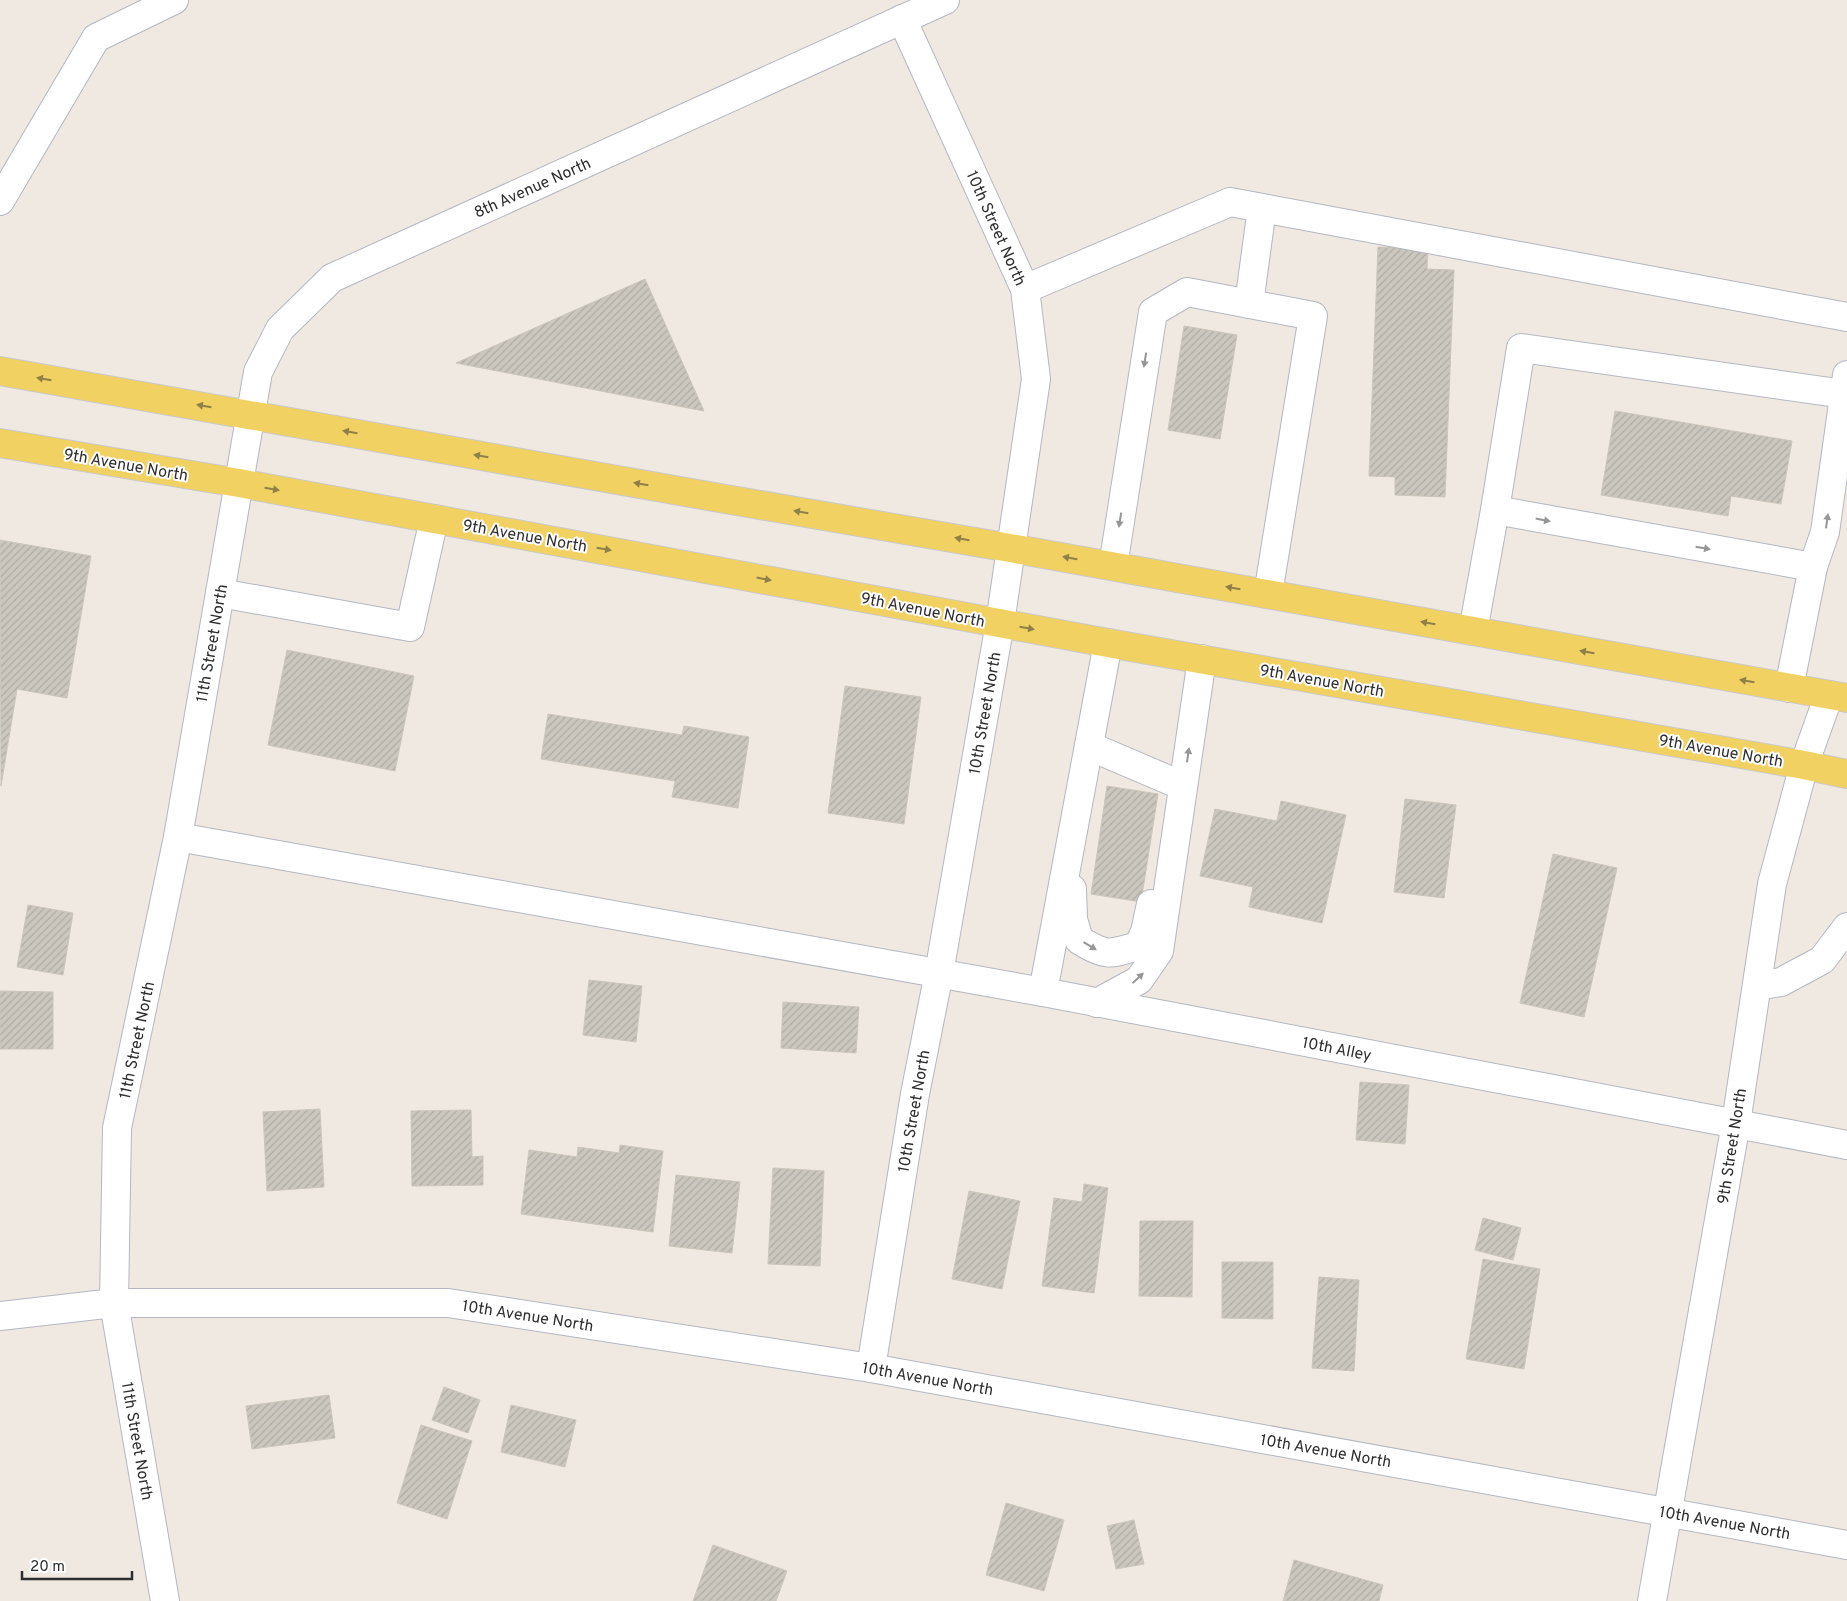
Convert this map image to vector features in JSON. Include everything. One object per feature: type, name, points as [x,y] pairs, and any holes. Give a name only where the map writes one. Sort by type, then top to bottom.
[{"type":"main road","points":[[0,371],[1113,566],[1838,697]]},
{"type":"main road","name":"9th Avenue North","points":[[0,443],[239,483],[1000,623],[1847,774]]},
{"type":"street","points":[[0,201],[96,38],[174,0]]},
{"type":"street","name":"8th Avenue North","points":[[239,483],[258,372],[280,329],[332,278],[945,0]]},
{"type":"street","name":"10th Street North","points":[[871,1368],[915,1094],[939,973],[1000,623],[1036,379],[1025,289],[902,19]]},
{"type":"street","points":[[1025,289],[1230,202],[1847,316]]},
{"type":"street","points":[[1249,304],[1262,208]]},
{"type":"street","points":[[1113,566],[1153,312],[1187,292],[1313,316],[1268,594]]},
{"type":"street","points":[[1473,631],[1521,348],[1845,385],[1825,532],[1813,567],[1789,688]]},
{"type":"street","name":"11th Street North","points":[[165,1601],[114,1303],[118,1128],[178,837],[239,483]]},
{"type":"street","points":[[1495,510],[1813,567]]},
{"type":"street","points":[[220,593],[410,627],[434,519]]},
{"type":"street","points":[[1043,992],[1108,642]]},
{"type":"street","points":[[1097,1003],[1139,980],[1159,952],[1202,659]]},
{"type":"street","name":"9th Street North","points":[[1652,1601],[1736,1123],[1772,884],[1804,765],[1838,697]]},
{"type":"street","points":[[1089,746],[1182,795]]},
{"type":"street","points":[[1066,872],[1074,893],[1073,919],[1079,940],[1099,952],[1113,953],[1138,946],[1146,932],[1166,817],[1182,795]]},
{"type":"street","name":"10th Alley","points":[[178,837],[1043,992],[1847,1145]]},
{"type":"street","points":[[1757,986],[1781,982],[1822,960],[1847,927]]},
{"type":"street","name":"10th Avenue North","points":[[0,1316],[114,1303],[448,1303],[871,1368],[1847,1544]]},
{"type":"building","points":[[1378,247],[1428,249],[1427,269],[1454,270],[1445,497],[1395,495],[1395,477],[1369,476]]},
{"type":"building","points":[[645,279],[704,411],[456,363]]},
{"type":"building","points":[[1184,326],[1237,335],[1220,439],[1168,430]]},
{"type":"building","points":[[1615,411],[1792,441],[1781,504],[1731,496],[1728,516],[1601,495]]},
{"type":"building","points":[[0,540],[91,556],[67,698],[17,689],[1,786]]},
{"type":"building","points":[[287,650],[414,676],[395,771],[268,745]]},
{"type":"building","points":[[845,686],[921,697],[904,824],[828,813]]},
{"type":"building","points":[[548,714],[682,735],[684,726],[749,737],[738,808],[672,797],[675,781],[541,759]]},
{"type":"building","points":[[1107,786],[1158,794],[1141,902],[1091,894]]},
{"type":"building","points":[[1405,799],[1456,805],[1444,898],[1394,892]]},
{"type":"building","points":[[1281,801],[1346,815],[1322,923],[1249,907],[1253,887],[1200,876],[1215,809],[1277,821]]},
{"type":"building","points":[[1553,854],[1617,868],[1584,1017],[1520,1003]]},
{"type":"building","points":[[28,905],[73,913],[63,975],[17,967]]},
{"type":"building","points":[[589,980],[642,986],[636,1042],[583,1035]]},
{"type":"building","points":[[0,991],[53,992],[53,1049],[0,1049]]},
{"type":"building","points":[[783,1002],[859,1007],[856,1053],[781,1048]]},
{"type":"building","points":[[1360,1082],[1409,1085],[1405,1144],[1356,1140]]},
{"type":"building","points":[[320,1109],[324,1187],[267,1191],[263,1112]]},
{"type":"building","points":[[471,1110],[472,1157],[483,1156],[483,1185],[412,1186],[411,1111]]},
{"type":"building","points":[[620,1145],[663,1151],[653,1232],[521,1214],[529,1150],[577,1157],[578,1147],[619,1153]]},
{"type":"building","points":[[773,1168],[824,1171],[820,1266],[768,1264]]},
{"type":"building","points":[[676,1175],[740,1182],[732,1253],[669,1246]]},
{"type":"building","points":[[1084,1184],[1108,1188],[1094,1293],[1042,1286],[1054,1198],[1082,1202]]},
{"type":"building","points":[[969,1191],[1020,1201],[1002,1289],[952,1279]]},
{"type":"building","points":[[1483,1218],[1521,1228],[1513,1260],[1475,1250]]},
{"type":"building","points":[[1140,1221],[1193,1221],[1192,1297],[1139,1296]]},
{"type":"building","points":[[1483,1259],[1540,1269],[1524,1369],[1466,1359]]},
{"type":"building","points":[[1222,1262],[1273,1262],[1273,1319],[1222,1318]]},
{"type":"building","points":[[1319,1277],[1359,1280],[1354,1371],[1312,1368]]},
{"type":"building","points":[[444,1387],[480,1400],[468,1433],[432,1420]]},
{"type":"building","points":[[329,1395],[335,1438],[252,1449],[246,1406]]},
{"type":"building","points":[[511,1405],[576,1420],[565,1467],[501,1452]]},
{"type":"building","points":[[421,1425],[472,1441],[447,1519],[397,1503]]},
{"type":"building","points":[[1006,1503],[1064,1520],[1044,1591],[986,1575]]},
{"type":"building","points":[[1134,1520],[1144,1564],[1116,1569],[1107,1526]]},
{"type":"building","points":[[713,1545],[787,1571],[776,1601],[693,1601]]},
{"type":"building","points":[[1294,1560],[1383,1585],[1379,1601],[1283,1601]]}]
